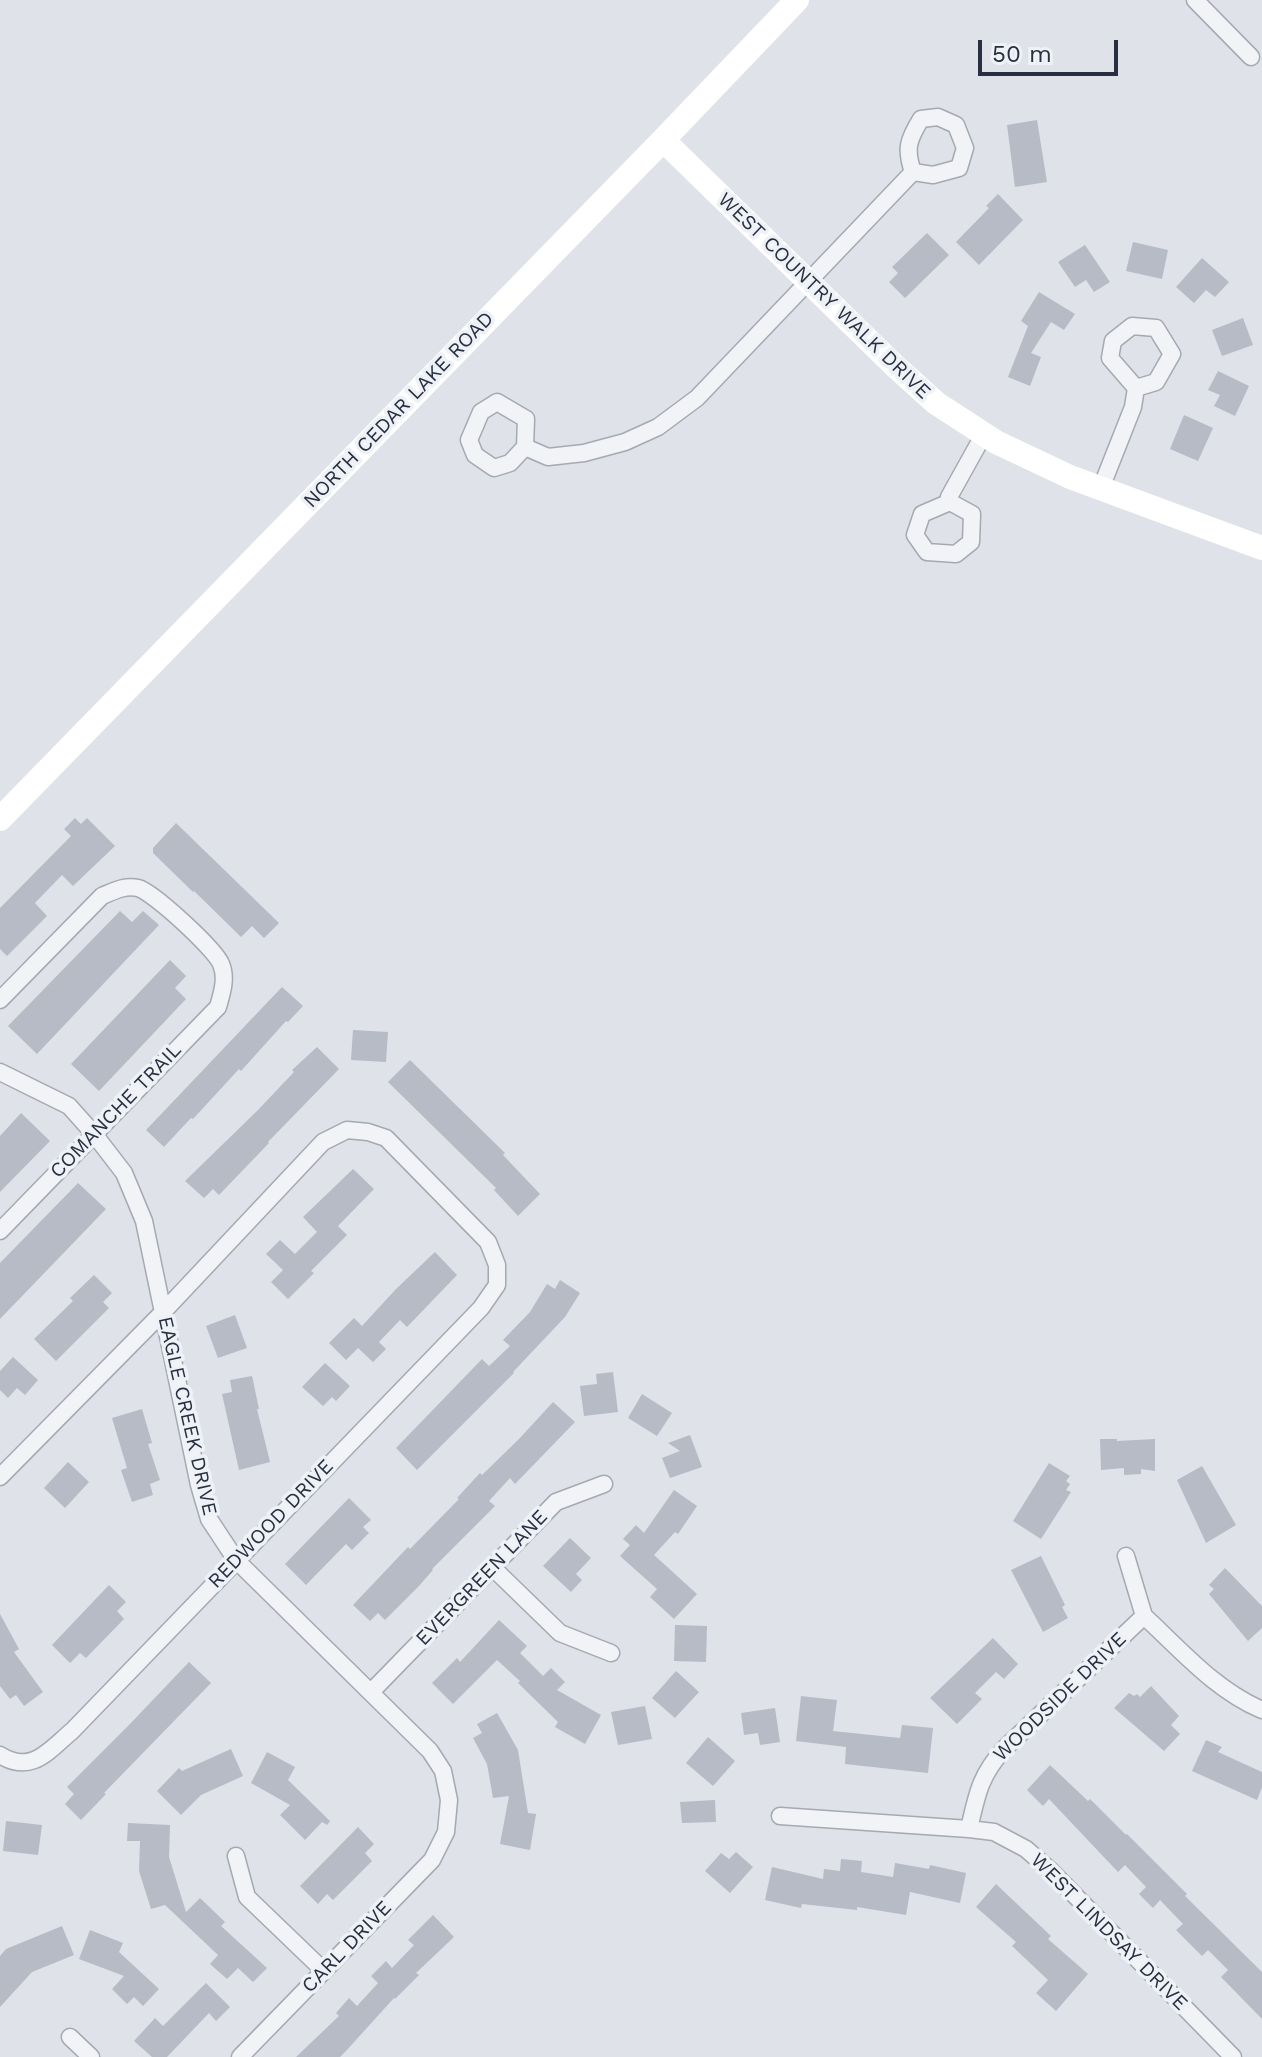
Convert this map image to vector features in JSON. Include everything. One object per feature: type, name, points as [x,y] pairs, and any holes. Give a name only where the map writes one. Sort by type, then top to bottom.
[{"type":"main road","name":"NORTH CEDAR LAKE ROAD","points":[[0,819],[797,0]]},
{"type":"main road","name":"WEST COUNTRY WALK DRIVE","points":[[663,140],[936,403],[996,442],[1070,477],[1262,548]]},
{"type":"street","points":[[1195,0],[1251,57]]},
{"type":"street","points":[[525,447],[548,457],[584,453],[625,442],[658,427],[697,398],[913,172]]},
{"type":"street","points":[[1101,488],[1133,407],[1136,388]]},
{"type":"street","points":[[950,502],[949,497],[984,434]]},
{"type":"street","name":"COMANCHE TRAIL","points":[[0,1000],[102,896],[121,888],[137,888],[151,894],[208,946],[221,964],[224,986],[218,1007],[0,1231]]},
{"type":"street","name":"EAGLE CREEK DRIVE","points":[[0,1072],[69,1106],[124,1173],[144,1221],[199,1485],[209,1519],[236,1560],[430,1751],[443,1771],[449,1800],[446,1832]]},
{"type":"street","name":"REDWOOD DRIVE","points":[[0,1755],[20,1763],[36,1762],[72,1731],[481,1308],[497,1285],[497,1265],[488,1242],[386,1138],[347,1130],[323,1142],[163,1312]]},
{"type":"street","points":[[0,1477],[163,1312]]},
{"type":"street","name":"EVERGREEN LANE","points":[[371,1692],[556,1502],[604,1484]]},
{"type":"street","points":[[1126,1556],[1144,1616],[1216,1684],[1262,1710]]},
{"type":"street","points":[[492,1567],[560,1633],[611,1653]]},
{"type":"street","name":"WOODSIDE DRIVE","points":[[969,1829],[979,1787],[990,1764],[1144,1616]]},
{"type":"street","name":"WEST LINDSAY DRIVE","points":[[780,1816],[994,1832],[1026,1849],[1233,2057]]},
{"type":"street","name":"CARL DRIVE","points":[[240,2057],[432,1860],[446,1832]]},
{"type":"street","points":[[236,1856],[247,1897],[324,1971]]},
{"type":"street","points":[[70,2037],[91,2057]]},
{"type":"building","points":[[1037,120],[1047,182],[1015,187],[1007,125]]},
{"type":"building","points":[[998,194],[1023,220],[979,265],[956,242],[989,208],[986,206]]},
{"type":"building","points":[[927,233],[949,255],[905,298],[889,282],[898,273],[892,267]]},
{"type":"building","points":[[1133,242],[1168,250],[1162,279],[1126,271]]},
{"type":"building","points":[[1085,245],[1110,282],[1094,292],[1086,280],[1075,287],[1058,262]]},
{"type":"building","points":[[1202,258],[1229,282],[1215,297],[1206,290],[1194,303],[1176,287]]},
{"type":"building","points":[[1039,292],[1075,314],[1064,330],[1051,322],[1031,353],[1041,357],[1030,386],[1008,377],[1028,326],[1021,321]]},
{"type":"building","points":[[1243,318],[1253,345],[1222,356],[1212,330]]},
{"type":"building","points":[[1218,371],[1249,386],[1235,416],[1214,406],[1220,395],[1208,390]]},
{"type":"building","points":[[1184,415],[1213,428],[1198,461],[1170,449]]},
{"type":"building","points":[[75,818],[81,824],[87,818],[115,846],[73,886],[62,875],[35,903],[47,916],[7,956],[0,949],[0,908],[71,836],[64,829]]},
{"type":"building","points":[[176,823],[279,923],[264,938],[252,926],[241,937],[153,853],[153,848]]},
{"type":"building","points":[[120,911],[132,922],[143,911],[159,925],[37,1054],[8,1026]]},
{"type":"building","points":[[170,960],[186,976],[175,988],[186,999],[99,1091],[71,1064]]},
{"type":"building","points":[[282,987],[303,1006],[164,1147],[146,1130]]},
{"type":"building","points":[[353,1030],[388,1032],[386,1062],[351,1060]]},
{"type":"building","points":[[317,1047],[339,1069],[219,1195],[213,1189],[204,1198],[185,1181]]},
{"type":"building","points":[[410,1060],[505,1153],[503,1155],[540,1194],[518,1216],[494,1190],[496,1188],[388,1082]]},
{"type":"building","points":[[21,1113],[50,1141],[0,1192],[0,1136]]},
{"type":"building","points":[[353,1169],[374,1189],[338,1226],[347,1235],[288,1299],[271,1282],[283,1270],[266,1254],[280,1240],[295,1254],[317,1232],[303,1217]]},
{"type":"building","points":[[78,1183],[106,1209],[0,1319],[0,1263]]},
{"type":"building","points":[[435,1252],[457,1275],[407,1327],[400,1320],[379,1342],[386,1349],[373,1362],[358,1348],[346,1360],[329,1343],[354,1318],[362,1326]]},
{"type":"building","points":[[94,1275],[112,1293],[103,1302],[109,1308],[56,1361],[34,1339],[73,1301],[70,1298]]},
{"type":"building","points":[[560,1280],[580,1293],[565,1317],[417,1470],[396,1448],[482,1359],[489,1366],[510,1346],[503,1340],[530,1312],[547,1284],[555,1289]]},
{"type":"building","points":[[235,1315],[247,1348],[218,1358],[206,1326]]},
{"type":"building","points":[[13,1357],[38,1380],[25,1395],[17,1388],[8,1398],[0,1390],[0,1371]]},
{"type":"building","points":[[325,1363],[350,1386],[336,1401],[332,1397],[323,1406],[302,1387]]},
{"type":"building","points":[[613,1372],[618,1412],[584,1416],[580,1386],[597,1384],[596,1374]]},
{"type":"building","points":[[252,1376],[270,1462],[239,1470],[222,1394],[232,1392],[230,1380]]},
{"type":"building","points":[[642,1394],[672,1413],[657,1436],[628,1418]]},
{"type":"building","points":[[553,1402],[575,1422],[515,1484],[510,1478],[489,1501],[495,1506],[385,1620],[378,1613],[370,1621],[353,1605]]},
{"type":"building","points":[[142,1409],[152,1443],[148,1444],[160,1480],[150,1484],[153,1495],[132,1502],[121,1470],[127,1468],[112,1418]]},
{"type":"building","points":[[690,1435],[702,1467],[670,1478],[662,1458],[680,1451],[668,1443]]},
{"type":"building","points":[[1100,1439],[1155,1439],[1155,1471],[1141,1469],[1141,1474],[1124,1475],[1124,1468],[1101,1470]]},
{"type":"building","points":[[68,1462],[89,1482],[65,1508],[44,1488]]},
{"type":"building","points":[[1049,1463],[1070,1476],[1066,1481],[1070,1484],[1066,1490],[1071,1492],[1041,1539],[1013,1521]]},
{"type":"building","points":[[1202,1466],[1236,1525],[1206,1543],[1177,1480]]},
{"type":"building","points":[[674,1490],[697,1506],[678,1534],[675,1532],[654,1555],[697,1594],[674,1619],[650,1597],[657,1589],[620,1556],[630,1545],[623,1539],[636,1525],[644,1533]]},
{"type":"building","points":[[349,1498],[371,1520],[363,1527],[369,1533],[352,1550],[346,1544],[306,1585],[285,1564]]},
{"type":"building","points":[[570,1538],[591,1558],[576,1574],[582,1580],[571,1592],[543,1566]]},
{"type":"building","points":[[1041,1556],[1065,1605],[1062,1607],[1068,1618],[1043,1632],[1011,1570]]},
{"type":"building","points":[[1225,1568],[1262,1606],[1262,1628],[1248,1641],[1209,1594],[1214,1589],[1209,1585]]},
{"type":"building","points":[[109,1585],[126,1602],[117,1611],[124,1619],[86,1658],[80,1653],[70,1663],[52,1645]]},
{"type":"building","points":[[0,1614],[19,1649],[14,1652],[43,1692],[24,1706],[16,1695],[10,1699],[0,1686]]},
{"type":"building","points":[[499,1620],[527,1646],[520,1653],[543,1676],[551,1668],[565,1682],[557,1690],[601,1715],[585,1744],[555,1727],[558,1722],[497,1660],[453,1704],[432,1683],[457,1658],[460,1662]]},
{"type":"building","points":[[675,1625],[707,1626],[706,1662],[674,1661]]},
{"type":"building","points":[[993,1638],[1018,1664],[1004,1679],[996,1672],[975,1693],[982,1699],[957,1724],[930,1698]]},
{"type":"building","points":[[189,1662],[211,1683],[81,1820],[65,1804],[74,1794],[67,1787]]},
{"type":"building","points":[[676,1671],[699,1692],[675,1718],[652,1698]]},
{"type":"building","points":[[1151,1686],[1179,1716],[1171,1725],[1180,1734],[1164,1751],[1114,1708],[1129,1693],[1140,1697]]},
{"type":"building","points":[[801,1696],[837,1700],[833,1731],[900,1738],[902,1725],[933,1728],[928,1773],[845,1764],[846,1747],[796,1741]]},
{"type":"building","points":[[645,1706],[652,1739],[618,1745],[611,1712]]},
{"type":"building","points":[[775,1708],[780,1742],[760,1745],[758,1733],[744,1735],[741,1713]]},
{"type":"building","points":[[497,1713],[518,1750],[528,1813],[536,1814],[530,1850],[500,1844],[509,1796],[493,1798],[487,1764],[473,1738],[482,1733],[477,1724]]},
{"type":"building","points":[[708,1737],[735,1761],[713,1786],[686,1763]]},
{"type":"building","points":[[1206,1740],[1222,1747],[1218,1752],[1262,1772],[1262,1787],[1257,1800],[1192,1771]]},
{"type":"building","points":[[231,1749],[243,1776],[201,1795],[181,1815],[157,1791],[179,1768],[182,1771]]},
{"type":"building","points":[[267,1752],[295,1767],[288,1780],[330,1821],[327,1825],[322,1822],[305,1840],[280,1815],[290,1805],[251,1783]]},
{"type":"building","points":[[1050,1765],[1127,1834],[1262,1972],[1262,2019],[1221,1977],[1228,1970],[1208,1950],[1202,1956],[1176,1930],[1183,1924],[1160,1900],[1153,1908],[1139,1894],[1146,1887],[1125,1865],[1118,1872],[1049,1799],[1043,1806],[1027,1790]]},
{"type":"building","points":[[715,1800],[716,1822],[682,1823],[680,1802]]},
{"type":"building","points":[[6,1821],[42,1825],[38,1855],[3,1851]]},
{"type":"building","points":[[128,1823],[170,1825],[169,1857],[186,1912],[200,1898],[225,1922],[221,1926],[267,1968],[253,1982],[238,1968],[227,1979],[210,1964],[218,1955],[165,1905],[151,1909],[139,1871],[140,1841],[127,1841]]},
{"type":"building","points":[[358,1827],[374,1844],[365,1853],[372,1861],[333,1900],[327,1894],[318,1904],[300,1886]]},
{"type":"building","points":[[736,1852],[753,1867],[730,1893],[705,1871],[721,1853],[729,1859]]},
{"type":"building","points":[[841,1859],[862,1861],[861,1872],[893,1877],[895,1863],[929,1869],[930,1865],[966,1873],[960,1903],[910,1892],[906,1915],[857,1907],[857,1910],[802,1904],[801,1908],[765,1900],[772,1867],[823,1879],[824,1869],[840,1871]]},
{"type":"building","points":[[996,1884],[1051,1936],[1048,1939],[1088,1974],[1056,2011],[1036,1993],[1048,1980],[1012,1946],[1016,1942],[976,1907]]},
{"type":"building","points":[[433,1915],[454,1937],[416,1973],[419,1975],[346,2051],[340,2057],[296,2057],[339,2016],[336,2013],[349,1998],[357,2006],[378,1983],[371,1976],[386,1961],[392,1968],[414,1945],[408,1940]]},
{"type":"building","points":[[62,1926],[74,1955],[32,1972],[0,2007],[0,1956],[6,1949]]},
{"type":"building","points":[[90,1930],[123,1943],[119,1952],[159,1989],[143,2006],[134,1997],[127,2004],[112,1989],[124,1976],[79,1959]]},
{"type":"building","points":[[206,1983],[230,2007],[216,2021],[209,2013],[167,2057],[152,2057],[134,2041],[155,2018],[163,2026]]}]
